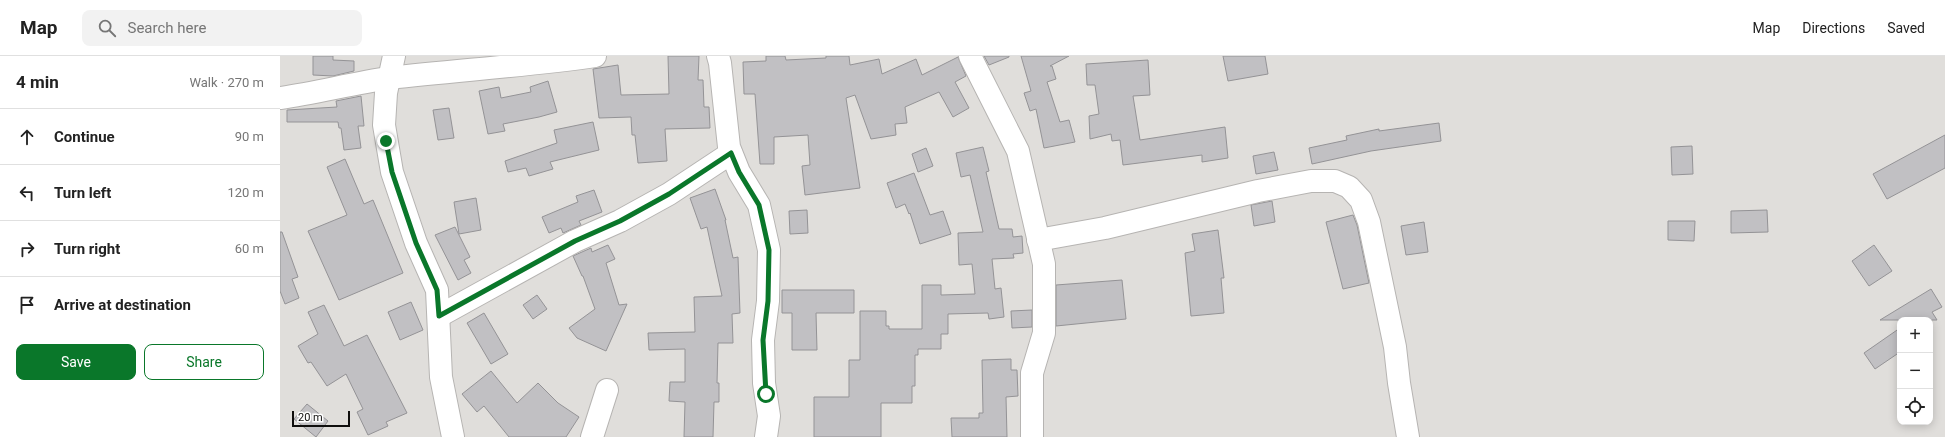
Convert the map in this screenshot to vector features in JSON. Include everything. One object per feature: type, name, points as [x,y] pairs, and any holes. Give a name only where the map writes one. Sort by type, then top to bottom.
[{"type":"street","points":[[394,56],[386,93],[384,125],[392,172],[416,243],[437,290],[441,378],[454,437]]},
{"type":"street","points":[[280,98],[312,94],[389,78],[558,62],[595,56]]},
{"type":"street","points":[[718,56],[729,147],[739,172],[759,205],[769,250],[768,301],[763,340],[764,383],[769,416],[766,437]]},
{"type":"street","points":[[970,56],[1018,151],[1044,264],[1044,333],[1032,373],[1032,437]]},
{"type":"street","points":[[439,316],[575,241],[620,221],[675,190],[731,153]]},
{"type":"street","points":[[1038,240],[1105,228],[1258,191],[1311,181],[1334,181],[1349,187],[1361,200],[1369,222],[1395,347],[1408,437]]},
{"type":"street","points":[[592,437],[607,390]]},
{"type":"building","points":[[313,56],[333,56],[333,60],[354,61],[354,71],[333,76],[313,75]]},
{"type":"building","points":[[668,56],[699,56],[698,80],[703,80],[704,107],[709,107],[710,128],[665,129],[667,161],[638,163],[635,135],[632,135],[631,117],[599,118],[593,69],[618,65],[621,95],[669,94]]},
{"type":"building","points":[[766,56],[785,56],[786,60],[826,58],[826,56],[849,56],[850,65],[879,59],[882,74],[916,59],[922,75],[958,57],[966,76],[955,82],[969,108],[953,117],[939,92],[905,107],[907,123],[895,124],[896,135],[871,139],[855,95],[846,98],[860,188],[805,195],[802,166],[810,165],[808,135],[774,137],[774,164],[760,164],[755,94],[744,94],[743,62],[766,61]]},
{"type":"building","points":[[984,56],[1009,56],[1009,57],[989,65]]},
{"type":"building","points":[[1021,56],[1069,56],[1050,66],[1052,66],[1056,79],[1047,82],[1060,122],[1069,120],[1075,142],[1044,148],[1036,109],[1030,111],[1024,93],[1031,91]]},
{"type":"building","points":[[1223,56],[1265,56],[1268,74],[1228,81]]},
{"type":"building","points":[[1148,60],[1150,95],[1133,96],[1140,140],[1225,127],[1228,158],[1202,162],[1202,155],[1123,165],[1120,140],[1112,141],[1111,134],[1090,139],[1089,116],[1099,114],[1095,85],[1087,85],[1086,64]]},
{"type":"building","points":[[548,81],[557,112],[503,124],[505,131],[488,134],[479,91],[499,87],[501,98],[531,92],[530,87]]},
{"type":"building","points":[[361,96],[364,126],[358,126],[361,148],[344,150],[341,128],[339,128],[338,122],[287,122],[287,110],[337,107],[336,101]]},
{"type":"building","points":[[449,108],[454,138],[438,140],[433,110]]},
{"type":"building","points":[[593,122],[599,150],[550,162],[553,169],[529,176],[526,168],[508,172],[505,161],[557,143],[554,130]]},
{"type":"building","points":[[1439,123],[1441,141],[1371,151],[1312,164],[1309,148],[1347,140],[1346,136],[1379,129],[1379,131]]},
{"type":"building","points":[[1945,135],[1945,168],[1887,199],[1873,174]]},
{"type":"building","points":[[1692,146],[1693,174],[1672,175],[1671,147]]},
{"type":"building","points":[[983,147],[989,171],[986,172],[999,229],[1012,229],[1013,237],[1022,236],[1023,253],[1013,254],[1014,258],[992,259],[995,289],[1001,288],[1004,317],[989,319],[988,313],[948,314],[948,334],[941,334],[941,349],[918,349],[918,355],[915,355],[915,386],[912,386],[912,403],[881,403],[881,437],[814,437],[814,397],[849,397],[849,360],[860,360],[860,311],[886,311],[886,326],[889,326],[889,329],[922,329],[922,285],[941,285],[941,295],[975,294],[972,264],[959,265],[958,233],[983,232],[970,175],[961,177],[956,153]]},
{"type":"building","points":[[926,148],[933,166],[918,172],[912,154]]},
{"type":"building","points":[[1274,152],[1278,170],[1256,174],[1253,156]]},
{"type":"building","points":[[345,159],[364,204],[373,200],[403,273],[339,300],[308,231],[347,215],[327,167]]},
{"type":"building","points":[[914,173],[930,215],[943,211],[951,234],[920,244],[910,213],[909,214],[905,204],[896,208],[887,183]]},
{"type":"building","points":[[715,189],[726,220],[733,258],[738,257],[740,313],[732,314],[733,343],[718,343],[717,383],[719,383],[719,402],[714,402],[713,437],[684,437],[685,402],[669,401],[670,382],[685,382],[685,349],[649,350],[648,333],[695,332],[694,297],[722,296],[707,227],[701,229],[690,198]]},
{"type":"building","points":[[594,190],[602,212],[579,221],[581,225],[563,233],[561,228],[549,233],[542,217],[578,202],[576,196]]},
{"type":"building","points":[[476,198],[481,230],[459,234],[454,202]]},
{"type":"building","points":[[1272,201],[1275,222],[1254,226],[1251,205]]},
{"type":"building","points":[[807,210],[808,233],[790,234],[789,211]]},
{"type":"building","points":[[1767,210],[1768,232],[1731,233],[1731,211]]},
{"type":"building","points":[[1353,215],[1357,225],[1369,283],[1343,289],[1326,222]]},
{"type":"building","points":[[1668,221],[1695,221],[1694,241],[1668,240]]},
{"type":"building","points":[[1424,222],[1428,252],[1406,255],[1401,226]]},
{"type":"building","points":[[455,227],[470,257],[464,260],[471,273],[458,280],[435,235]]},
{"type":"building","points":[[1218,230],[1224,278],[1221,278],[1224,313],[1191,316],[1185,253],[1195,251],[1192,234]]},
{"type":"building","points":[[280,232],[282,232],[298,277],[292,279],[299,298],[285,304],[280,291]]},
{"type":"building","points":[[608,245],[615,259],[606,263],[619,305],[627,304],[606,351],[577,338],[569,328],[595,309],[583,276],[573,256],[591,248],[592,252]]},
{"type":"building","points":[[1874,245],[1892,271],[1869,286],[1852,261]]},
{"type":"building","points":[[1122,280],[1126,319],[1056,326],[1056,285]]},
{"type":"building","points":[[1931,289],[1942,307],[1932,312],[1937,320],[1933,320],[1933,317],[1897,317],[1897,320],[1880,320]]},
{"type":"building","points":[[782,290],[854,290],[854,313],[816,313],[817,350],[792,350],[792,313],[782,313]]},
{"type":"building","points":[[537,295],[547,309],[533,319],[523,305]]},
{"type":"building","points":[[411,302],[423,330],[400,340],[388,312]]},
{"type":"building","points":[[324,305],[344,346],[367,335],[407,413],[386,422],[388,426],[368,435],[357,412],[363,409],[346,374],[327,386],[311,362],[308,363],[298,346],[318,334],[308,312]]},
{"type":"building","points":[[1032,310],[1032,327],[1012,328],[1011,311]]},
{"type":"building","points":[[484,313],[508,354],[491,364],[467,323]]},
{"type":"building","points":[[1897,330],[1897,354],[1875,369],[1864,353]]},
{"type":"building","points":[[1011,359],[1011,370],[1017,370],[1018,396],[1006,397],[1007,437],[952,437],[951,418],[979,418],[979,413],[983,413],[982,360]]},
{"type":"building","points":[[491,371],[517,403],[538,383],[558,403],[579,417],[566,437],[509,437],[484,406],[477,412],[462,394]]},
{"type":"building","points":[[307,404],[328,421],[316,437],[294,419]]},
{"type":"route","points":[[386,141],[392,172],[416,243],[437,290],[439,316],[575,241],[620,221],[669,194],[731,153],[739,172],[759,205],[769,250],[768,301],[763,340],[764,383],[766,394]]}]
